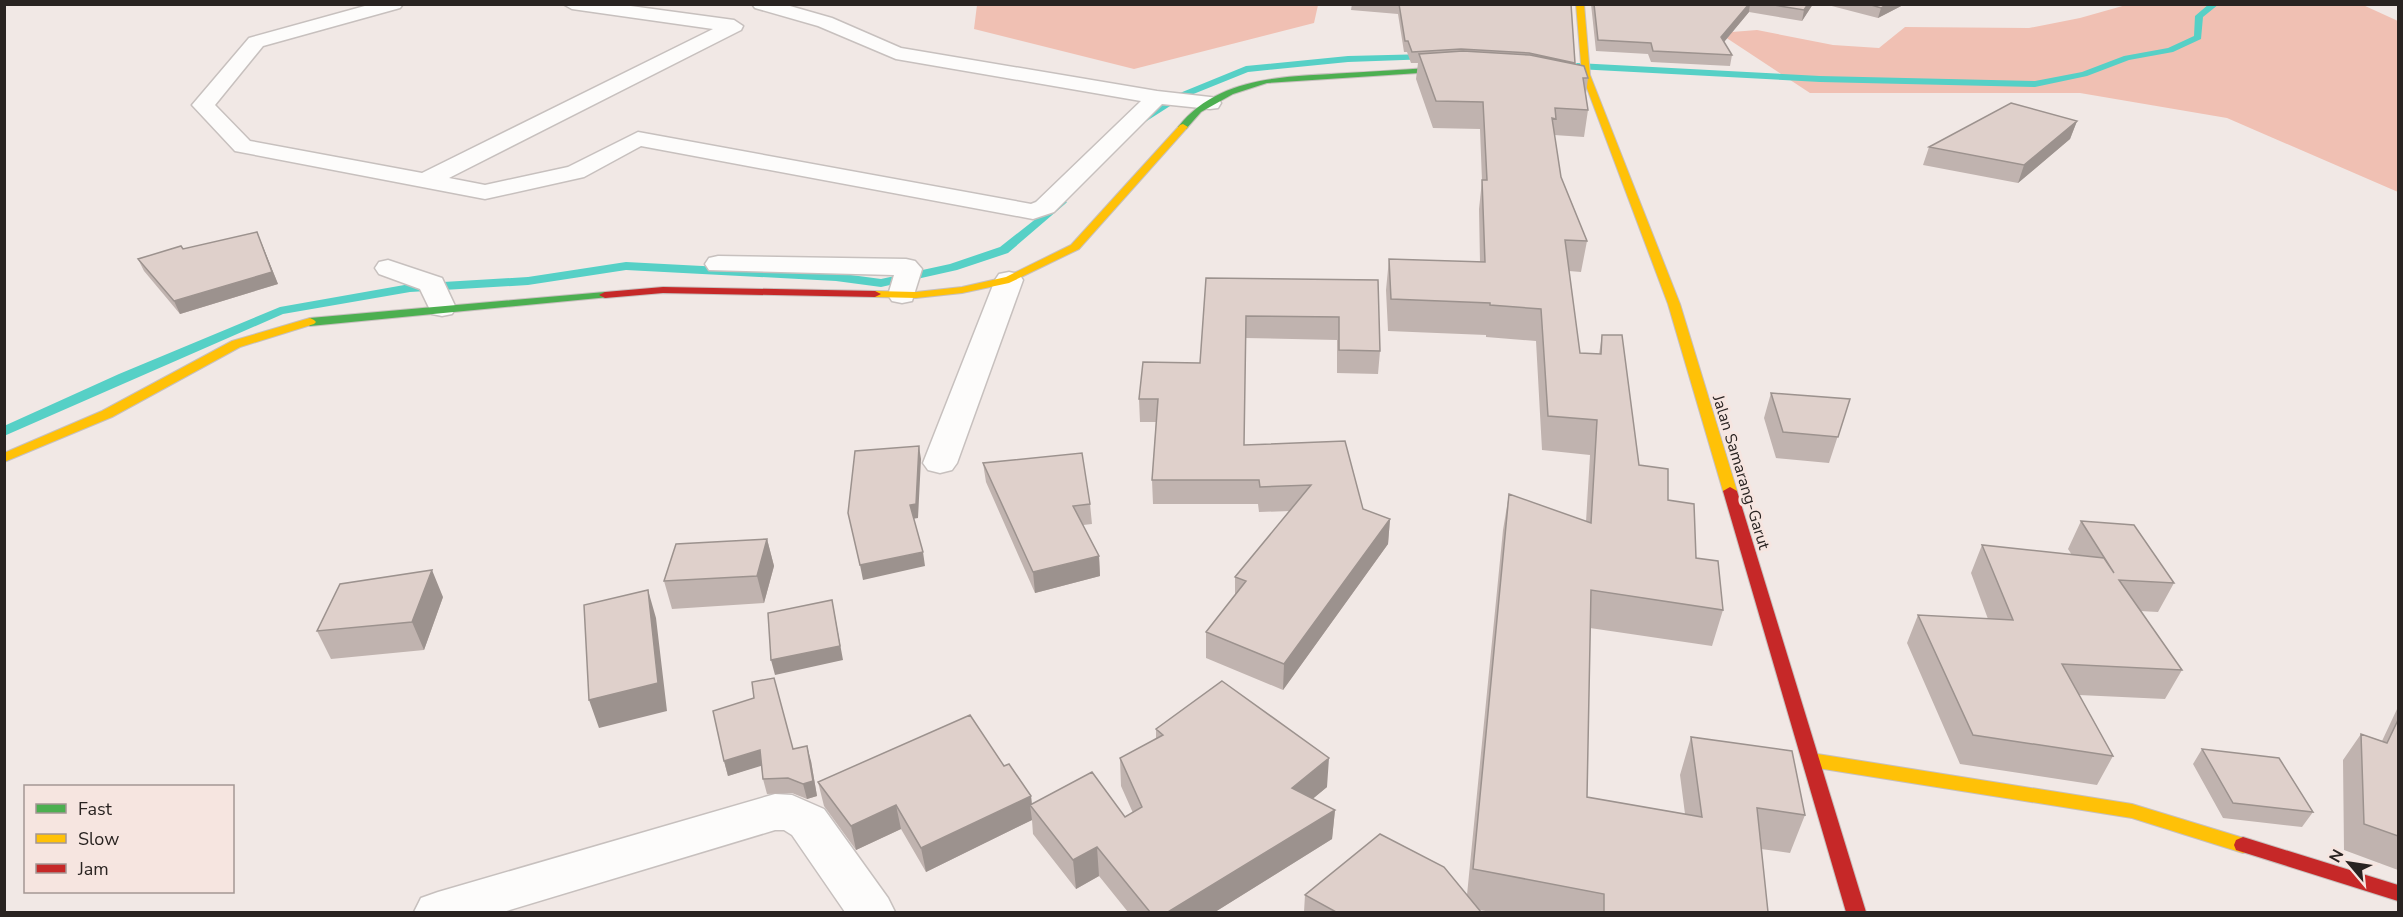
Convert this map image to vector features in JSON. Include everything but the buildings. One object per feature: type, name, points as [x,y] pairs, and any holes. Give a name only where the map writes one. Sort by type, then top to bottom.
[{"type":"street","points":[[394,4],[256,42],[203,105],[243,146],[485,192],[576,172],[638,139],[1033,212],[1045,207],[1156,98]]},
{"type":"street","points":[[572,4],[734,26]]},
{"type":"street","name":"Jalan Samarang-Garut","points":[[1580,4],[1582,46],[1588,81],[1674,304],[1856,912]]},
{"type":"street","points":[[426,180],[734,26],[760,9],[825,22],[896,53],[1156,98],[1202,103],[1266,81],[1471,69]]},
{"type":"street","points":[[1569,82],[1588,81]]},
{"type":"street","points":[[718,264],[962,290],[1009,280],[1075,247],[1202,103]]},
{"type":"street","points":[[388,268],[438,297]]},
{"type":"street","points":[[940,464],[1009,280]]},
{"type":"street","points":[[4,458],[107,414],[236,344],[313,321],[438,297],[905,283]]},
{"type":"street","points":[[1811,760],[2132,811],[2398,893]]},
{"type":"street","points":[[438,912],[775,813],[792,813],[808,822],[872,912]]},
{"type":"shaded area","points":[[977,4],[1318,5],[1314,23],[1134,69],[974,29]]},
{"type":"shaded area","points":[[2126,5],[2363,5],[2398,21],[2398,192],[2227,118],[2080,93],[1810,93],[1719,33],[1757,30],[1833,45],[1879,48],[1905,27],[2029,28],[2080,18]]},
{"type":"waterway","points":[[1577,66],[1820,79],[2035,84],[2084,74],[2127,58],[2170,50],[2198,37],[2199,16],[2215,4]]},
{"type":"waterway","points":[[1138,122],[1178,97],[1246,69],[1348,59],[1428,57]]},
{"type":"waterway","points":[[4,432],[124,377],[280,311],[410,288],[528,281],[626,266],[836,277],[881,283],[953,267],[1004,250],[1061,202]]},
{"type":"traffic: fast","points":[[1183,127],[1198,110],[1230,92],[1266,81],[1462,68]]},
{"type":"traffic: fast","points":[[310,322],[605,295]]},
{"type":"traffic: slow","points":[[1580,4],[1586,75],[1674,304],[1730,491]]},
{"type":"traffic: slow","points":[[875,294],[916,295],[962,290],[1009,280],[1075,247],[1183,127]]},
{"type":"traffic: slow","points":[[4,458],[107,414],[236,344],[310,322]]},
{"type":"traffic: slow","points":[[1811,760],[2132,811],[2243,845]]},
{"type":"traffic: jam","points":[[605,295],[663,290],[875,294]]},
{"type":"traffic: jam","points":[[1730,491],[1856,912]]},
{"type":"traffic: jam","points":[[2243,845],[2398,893]]}]
